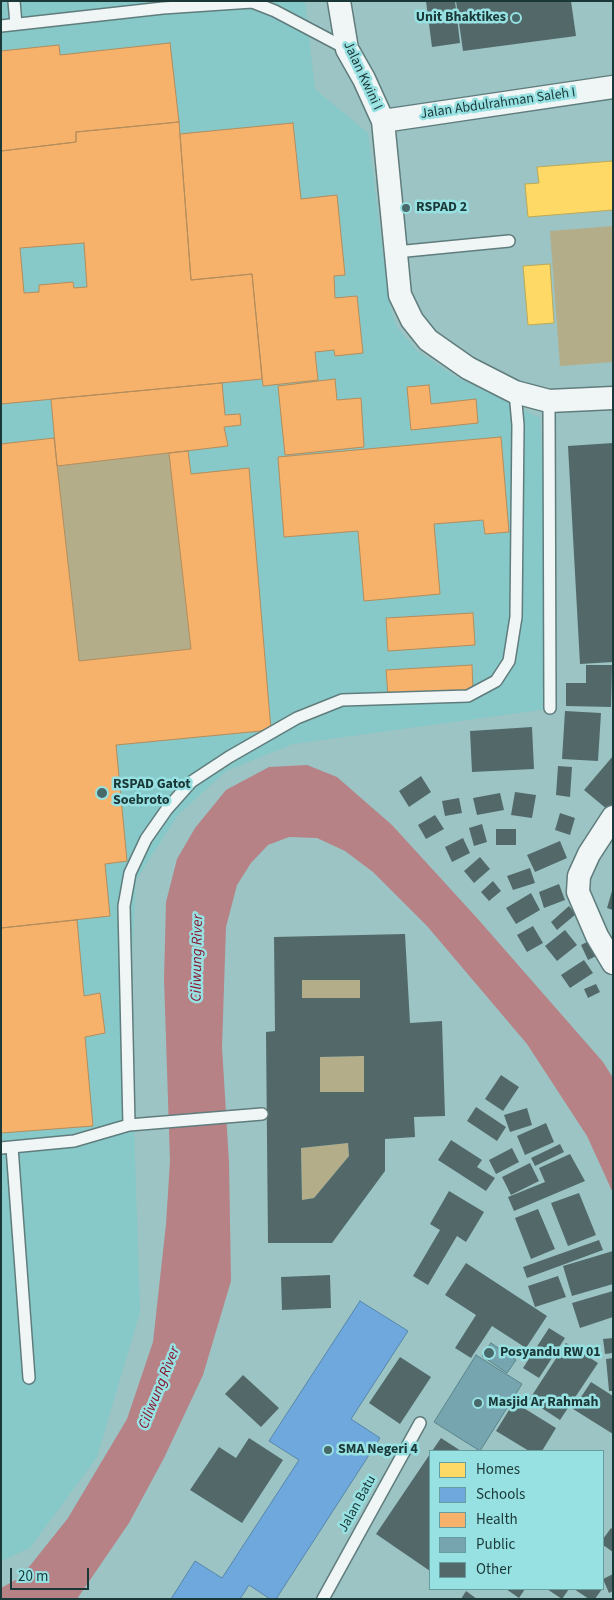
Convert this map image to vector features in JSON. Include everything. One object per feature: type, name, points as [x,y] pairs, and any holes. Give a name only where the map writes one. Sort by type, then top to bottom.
[{"type":"street","name":"Jalan Kwini I","points":[[338,1],[347,49],[364,79],[383,121],[400,295],[412,320],[428,340],[468,368],[515,392],[549,401],[613,398]]},
{"type":"street","name":"Jalan Abdulrahman Saleh I","points":[[383,121],[613,87]]},
{"type":"street","points":[[613,817],[589,854],[579,876],[578,892],[597,936],[613,962]]},
{"type":"lane","points":[[14,1],[16,24]]},
{"type":"lane","points":[[1,26],[162,4],[252,2],[275,11],[347,49]]},
{"type":"lane","points":[[396,252],[509,242]]},
{"type":"lane","points":[[129,1126],[124,906],[130,872],[146,839],[167,809],[191,782],[229,757],[297,718],[342,700],[468,696],[496,681],[509,661],[516,617],[518,425],[515,392]]},
{"type":"lane","points":[[549,401],[550,708]]},
{"type":"lane","points":[[29,1378],[7,1148],[74,1141],[129,1126],[262,1114]]},
{"type":"lane","name":"Jalan Batu","points":[[323,1599],[420,1423]]},
{"type":"shaded area","name":"RSPAD Gatot Soebroto","points":[[1,1],[305,1],[315,89],[368,133],[389,302],[396,326],[417,351],[456,377],[540,418],[555,708],[293,744],[226,771],[178,815],[136,880],[130,1002],[140,1312],[97,1457],[30,1548],[1,1561]]},
{"type":"shaded area","points":[[613,226],[613,362],[560,366],[550,231]]},
{"type":"shaded area","points":[[169,453],[191,649],[79,661],[57,466]]},
{"type":"shaded area","points":[[302,980],[360,980],[360,998],[302,998]]},
{"type":"shaded area","points":[[364,1056],[364,1092],[320,1092],[320,1057]]},
{"type":"shaded area","points":[[348,1143],[349,1156],[314,1198],[302,1200],[301,1148]]},
{"type":"water","name":"Ciliwung River","points":[[307,765],[337,777],[392,825],[477,918],[603,1062],[613,1078],[613,1193],[587,1136],[527,1044],[427,926],[373,872],[345,851],[317,838],[289,837],[268,845],[251,863],[237,885],[226,927],[222,1047],[229,1162],[231,1281],[203,1375],[164,1458],[129,1523],[77,1599],[1,1599],[1,1588],[21,1577],[68,1518],[127,1419],[153,1342],[166,1224],[170,1161],[164,979],[166,902],[177,859],[195,828],[226,790],[269,767]]},
{"type":"building: Homes","points":[[613,161],[613,210],[528,217],[525,184],[539,183],[537,167]]},
{"type":"building: Homes","points":[[550,264],[554,323],[528,325],[523,266]]},
{"type":"building: Schools","name":"SMA Negeri 4","points":[[360,1301],[408,1331],[351,1419],[380,1438],[276,1599],[270,1599],[249,1585],[240,1599],[171,1599],[195,1561],[222,1578],[299,1460],[269,1441]]},
{"type":"building: Health","points":[[170,43],[179,122],[76,132],[76,142],[1,151],[1,51],[59,45],[60,55]]},
{"type":"building: Health","points":[[179,122],[191,280],[252,274],[262,379],[1,404],[1,151],[76,142],[76,132]],"holes":[[[84,243],[87,287],[74,288],[73,282],[39,285],[39,292],[24,293],[20,248]]]},
{"type":"building: Health","points":[[293,123],[301,199],[337,195],[345,275],[334,276],[335,298],[357,296],[363,353],[335,356],[334,350],[315,352],[318,380],[263,386],[252,274],[191,280],[180,134]]},
{"type":"building: Health","points":[[335,379],[337,400],[361,398],[364,447],[285,455],[278,386]]},
{"type":"building: Health","points":[[222,383],[225,415],[240,414],[241,425],[224,427],[228,446],[57,466],[51,399]]},
{"type":"building: Health","points":[[429,385],[431,404],[476,399],[478,423],[411,430],[407,387]]},
{"type":"building: Health","points":[[501,437],[509,532],[485,534],[483,520],[434,524],[440,594],[364,601],[358,531],[284,537],[278,457]]},
{"type":"building: Health","points":[[54,438],[79,661],[191,649],[169,453],[188,451],[191,474],[249,468],[271,730],[116,745],[127,861],[105,864],[110,916],[1,928],[1,444]]},
{"type":"building: Health","points":[[473,613],[475,645],[388,651],[386,618]]},
{"type":"building: Health","points":[[472,665],[473,690],[388,695],[386,670]]},
{"type":"building: Health","points":[[77,920],[84,996],[100,993],[105,1033],[85,1037],[93,1126],[1,1133],[1,928]]},
{"type":"building: Public","points":[[491,1343],[516,1360],[507,1373],[482,1356]]},
{"type":"building: Public","name":"Masjid Ar Rahmah","points":[[476,1355],[522,1384],[481,1450],[434,1422]]},
{"type":"building: Other","points":[[426,1],[455,1],[460,43],[432,47]]},
{"type":"building: Other","name":"Unit Bhaktikes","points":[[456,1],[571,1],[576,36],[463,51]]},
{"type":"building: Other","points":[[613,443],[613,662],[580,664],[568,446]]},
{"type":"building: Other","points":[[586,665],[612,665],[611,707],[566,706],[566,683],[586,683]]},
{"type":"building: Other","points":[[565,711],[601,713],[598,761],[562,759]]},
{"type":"building: Other","points":[[532,727],[534,769],[472,772],[470,731]]},
{"type":"building: Other","points":[[613,756],[613,803],[608,810],[584,790]]},
{"type":"building: Other","points":[[558,766],[572,767],[570,797],[556,795]]},
{"type":"building: Other","points":[[421,776],[431,792],[409,807],[399,791]]},
{"type":"building: Other","points":[[515,792],[536,795],[532,818],[511,815]]},
{"type":"building: Other","points":[[500,793],[504,810],[477,815],[473,798]]},
{"type":"building: Other","points":[[459,798],[462,813],[445,816],[442,801]]},
{"type":"building: Other","points":[[560,813],[575,818],[570,835],[555,830]]},
{"type":"building: Other","points":[[435,815],[444,829],[426,839],[418,825]]},
{"type":"building: Other","points":[[482,824],[487,842],[474,846],[469,828]]},
{"type":"building: Other","points":[[496,829],[516,829],[516,845],[496,845]]},
{"type":"building: Other","points":[[463,838],[470,853],[452,862],[445,847]]},
{"type":"building: Other","points":[[560,841],[567,858],[535,872],[527,855]]},
{"type":"building: Other","points":[[480,857],[490,869],[474,883],[464,871]]},
{"type":"building: Other","points":[[530,868],[535,883],[513,890],[507,876]]},
{"type":"building: Other","points":[[493,881],[501,891],[489,901],[481,892]]},
{"type":"building: Other","points":[[559,884],[565,900],[544,908],[539,892]]},
{"type":"building: Other","points":[[613,891],[613,910],[607,908]]},
{"type":"building: Other","points":[[531,893],[540,910],[516,924],[506,908]]},
{"type":"building: Other","points":[[569,906],[576,914],[557,930],[551,922]]},
{"type":"building: Other","points":[[533,926],[543,943],[527,952],[517,935]]},
{"type":"building: Other","points":[[565,930],[577,945],[557,961],[545,946]]},
{"type":"building: Other","points":[[405,934],[410,1023],[442,1021],[445,1116],[414,1117],[415,1137],[385,1139],[385,1171],[332,1243],[268,1243],[266,1032],[275,1031],[274,937]],"holes":[[[302,980],[360,980],[360,998],[302,998]],[[364,1056],[364,1092],[320,1092],[320,1057]],[[348,1143],[349,1156],[314,1198],[302,1200],[301,1148]]]},
{"type":"building: Other","points":[[591,940],[598,955],[588,960],[581,945]]},
{"type":"building: Other","points":[[584,960],[593,973],[570,988],[561,975]]},
{"type":"building: Other","points":[[596,984],[600,992],[588,998],[584,989]]},
{"type":"building: Other","points":[[501,1075],[519,1087],[503,1111],[485,1099]]},
{"type":"building: Other","points":[[476,1107],[506,1127],[497,1141],[467,1121]]},
{"type":"building: Other","points":[[527,1108],[532,1125],[510,1132],[504,1115]]},
{"type":"building: Other","points":[[546,1123],[554,1142],[525,1155],[517,1136]]},
{"type":"building: Other","points":[[451,1140],[482,1160],[477,1167],[495,1178],[486,1191],[438,1160]]},
{"type":"building: Other","points":[[560,1144],[564,1152],[535,1166],[531,1158]]},
{"type":"building: Other","points":[[512,1148],[519,1162],[496,1174],[489,1160]]},
{"type":"building: Other","points":[[570,1154],[585,1181],[514,1211],[508,1197],[545,1182],[539,1168]]},
{"type":"building: Other","points":[[530,1163],[539,1181],[511,1195],[502,1177]]},
{"type":"building: Other","points":[[449,1191],[484,1212],[466,1242],[457,1236],[428,1285],[413,1276],[440,1230],[430,1224]]},
{"type":"building: Other","points":[[579,1193],[596,1235],[568,1246],[551,1203]]},
{"type":"building: Other","points":[[538,1209],[555,1249],[531,1259],[515,1218]]},
{"type":"building: Other","points":[[599,1240],[603,1250],[527,1278],[523,1267]]},
{"type":"building: Other","points":[[613,1251],[613,1284],[572,1296],[563,1266]]},
{"type":"building: Other","points":[[466,1263],[547,1316],[526,1348],[492,1326],[471,1358],[455,1348],[476,1315],[445,1295]]},
{"type":"building: Other","points":[[330,1275],[331,1308],[282,1310],[281,1277]]},
{"type":"building: Other","points":[[558,1276],[566,1297],[535,1307],[528,1286]]},
{"type":"building: Other","points":[[613,1291],[613,1317],[580,1328],[572,1303]]},
{"type":"building: Other","points":[[549,1328],[565,1338],[539,1378],[523,1368]]},
{"type":"building: Other","points":[[613,1338],[613,1353],[605,1354],[603,1339]]},
{"type":"building: Other","points":[[566,1343],[598,1363],[560,1420],[529,1400]]},
{"type":"building: Other","points":[[400,1357],[431,1377],[400,1424],[369,1403]]},
{"type":"building: Other","points":[[613,1358],[613,1391],[609,1391],[606,1359]]},
{"type":"building: Other","points":[[243,1375],[279,1408],[261,1427],[225,1394]]},
{"type":"building: Other","points":[[591,1382],[613,1396],[613,1434],[573,1409]]},
{"type":"building: Other","points":[[514,1402],[556,1428],[543,1450],[527,1450],[496,1431]]},
{"type":"building: Other","points":[[249,1438],[283,1460],[242,1523],[190,1490],[219,1447],[236,1458]]},
{"type":"building: Other","points":[[441,1438],[459,1450],[433,1450]]},
{"type":"building: Other","points":[[429,1455],[429,1570],[376,1534]]},
{"type":"building: Other","points":[[611,1528],[613,1530],[613,1552],[604,1546],[604,1538]]},
{"type":"building: Other","points":[[613,1574],[613,1591],[609,1593],[604,1578]]},
{"type":"building: Other","points":[[507,1590],[524,1590],[519,1598]]},
{"type":"building: Other","points":[[548,1590],[568,1590],[562,1599]]},
{"type":"building: Other","points":[[576,1590],[601,1590],[595,1599],[589,1599]]},
{"type":"building: Other","points":[[466,1591],[477,1599],[461,1599]]},
{"type":"place","name":"Unit Bhaktikes","points":[[516,18]]},
{"type":"place","name":"RSPAD 2","points":[[406,208]]},
{"type":"place","name":"RSPAD Gatot Soebroto","points":[[102,793]]},
{"type":"place","name":"Posyandu RW 01","points":[[489,1353]]},
{"type":"place","name":"Masjid Ar Rahmah","points":[[478,1403]]},
{"type":"place","name":"SMA Negeri 4","points":[[328,1450]]}]
